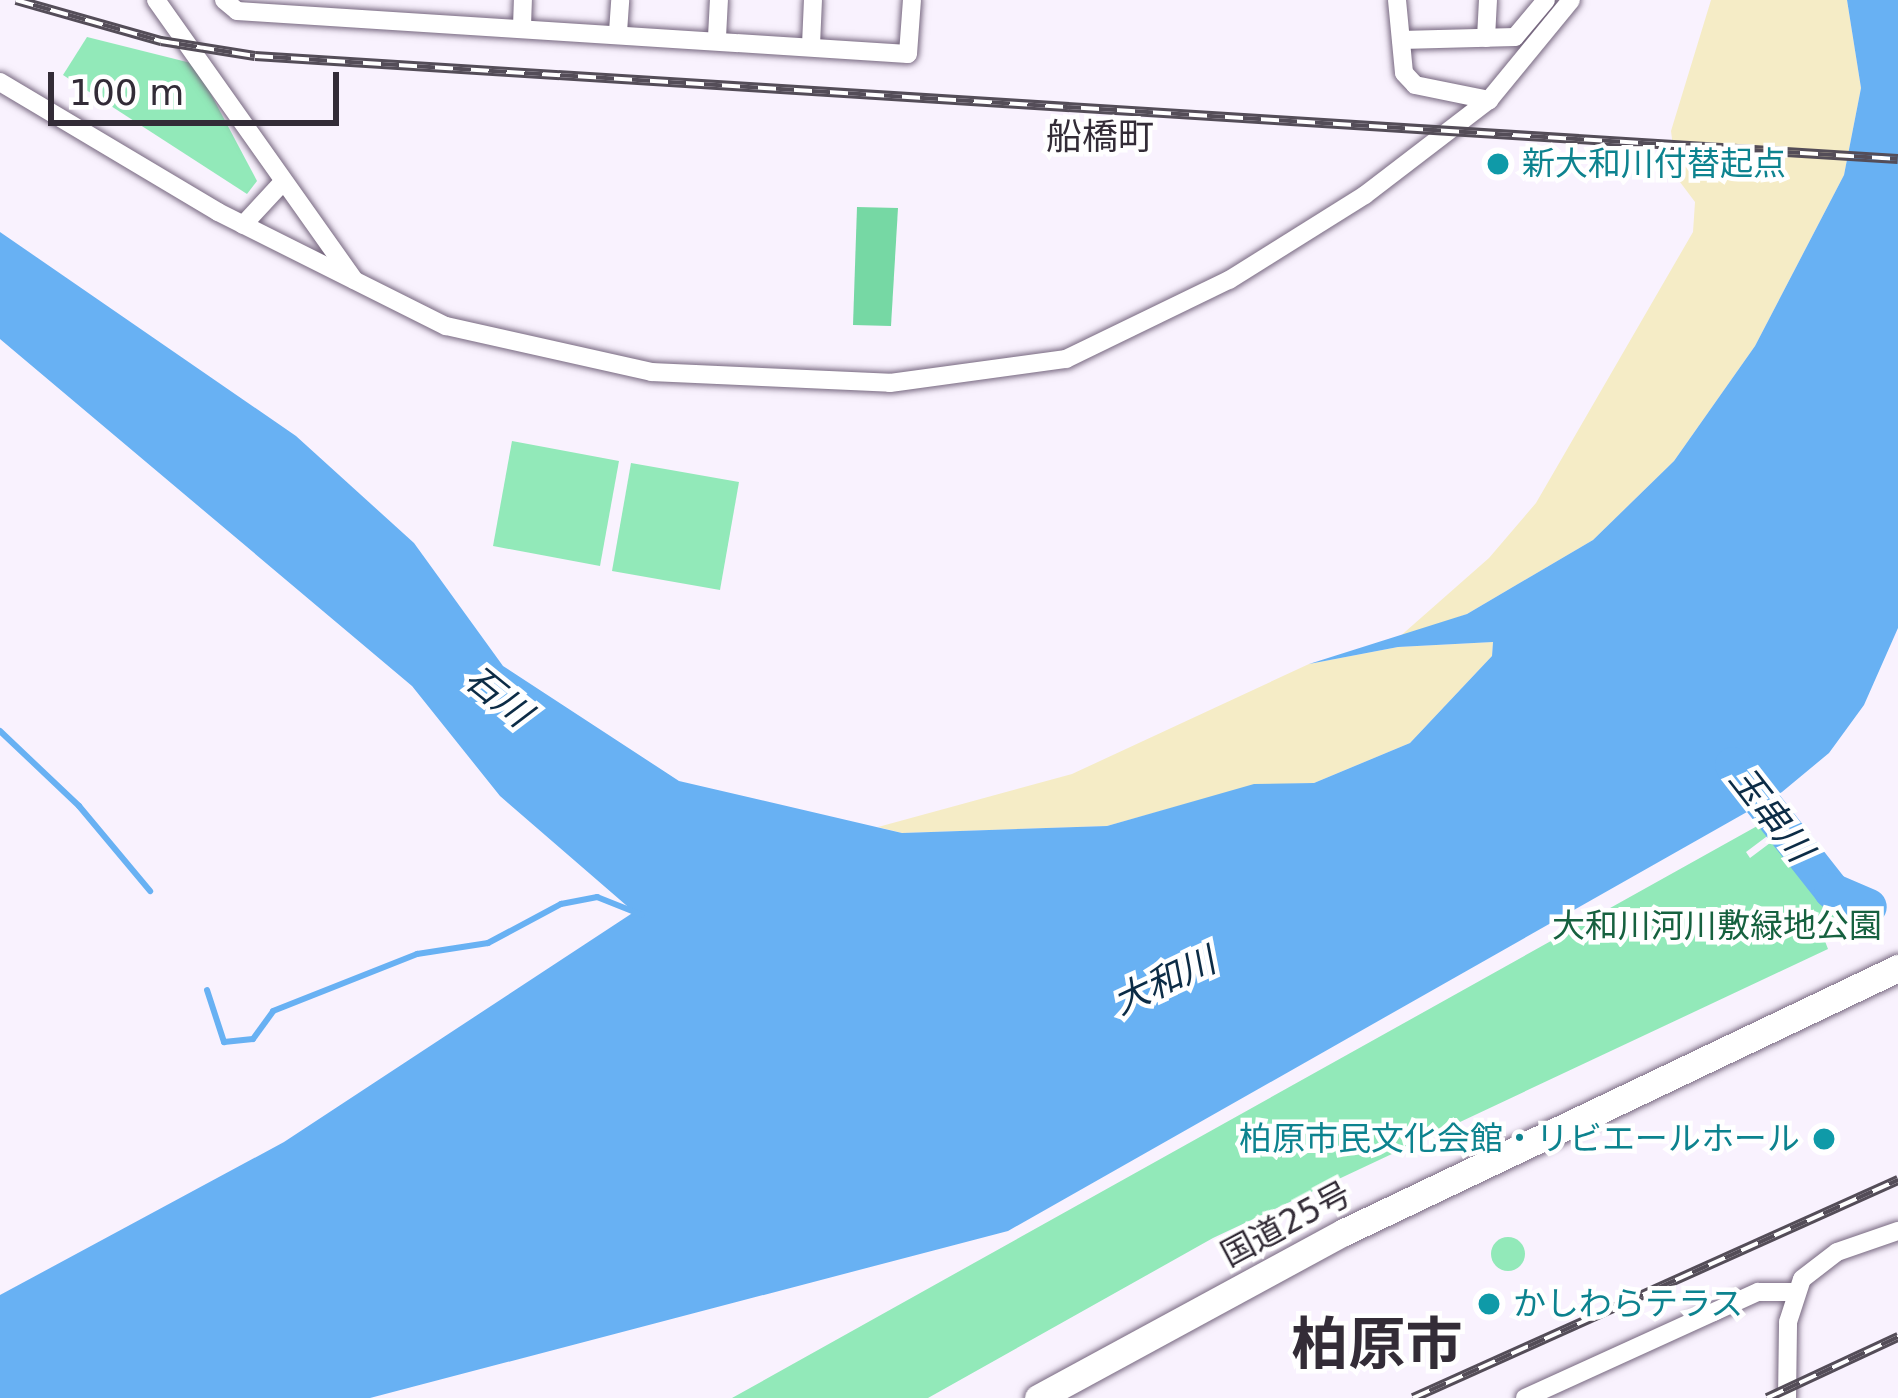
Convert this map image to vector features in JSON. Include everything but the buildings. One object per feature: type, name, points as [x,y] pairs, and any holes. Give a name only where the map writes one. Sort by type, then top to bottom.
[{"type":"highway","name":"国道25号","points":[[1038,1398],[1344,1232],[1898,968]]},
{"type":"street","points":[[156,0],[281,184],[361,288]]},
{"type":"street","points":[[224,0],[237,11],[321,8],[419,23],[717,37],[908,53],[912,0]]},
{"type":"street","points":[[419,23],[420,0]]},
{"type":"street","points":[[522,26],[523,0]]},
{"type":"street","points":[[618,32],[620,0]]},
{"type":"street","points":[[717,37],[719,0]]},
{"type":"street","points":[[811,45],[813,0]]},
{"type":"street","points":[[1397,0],[1404,73],[1415,85],[1489,100]]},
{"type":"street","points":[[1486,38],[1487,0]]},
{"type":"street","points":[[1401,40],[1515,37],[1546,0]]},
{"type":"street","points":[[0,82],[243,225],[361,288],[493,340],[651,372],[805,384],[999,373],[1066,359],[1229,280],[1365,195],[1489,100],[1566,3]]},
{"type":"street","points":[[243,225],[281,184]]},
{"type":"street","points":[[1786,1398],[1796,1292],[1818,1263],[1898,1231]]},
{"type":"street","points":[[1525,1398],[1758,1292],[1796,1292]]},
{"type":"green space","points":[[87,37],[195,64],[257,181],[247,194],[63,75]]},
{"type":"green space","points":[[857,207],[898,208],[891,326],[853,325]]},
{"type":"green space","points":[[512,441],[619,461],[600,566],[493,546]]},
{"type":"green space","points":[[631,463],[739,482],[720,590],[612,571]]},
{"type":"green space","name":"大和川河川敷緑地公園","points":[[1759,825],[1770,834],[1746,852],[1750,858],[1774,840],[1826,907],[1850,923],[1823,936],[1828,949],[1213,1238],[928,1398],[732,1398]]},
{"type":"green space","points":[[1508,1237],[1520,1242],[1525,1254],[1520,1266],[1508,1271],[1496,1266],[1491,1254],[1496,1242]]},
{"type":"sand","points":[[1711,0],[1847,0],[1861,88],[1844,175],[1755,346],[1674,461],[1593,540],[1467,614],[1397,639],[1489,558],[1536,503],[1693,232],[1695,202],[1677,178],[1671,131]]},
{"type":"sand","points":[[1493,642],[1492,656],[1410,743],[1314,783],[1254,785],[1107,826],[902,833],[878,827],[1072,774],[1309,664],[1398,647]]},
{"type":"water","points":[[1847,0],[1898,0],[1898,628],[1864,705],[1829,753],[1782,792],[1008,1231],[370,1398],[0,1398],[0,1295],[284,1142],[634,912],[500,796],[412,686],[0,339],[0,232],[296,436],[414,543],[503,666],[679,781],[902,833],[1107,826],[1254,784],[1314,783],[1410,743],[1492,656],[1493,642],[1398,647],[1309,664],[1467,614],[1593,540],[1674,461],[1755,346],[1844,175],[1861,88]]},
{"type":"waterway","points":[[0,731],[79,806],[150,891]]},
{"type":"waterway","name":"玉串川","points":[[1733,765],[1832,891],[1869,907]]},
{"type":"waterway","points":[[207,990],[224,1042],[253,1039],[273,1011],[417,954],[488,943],[561,904],[597,897],[642,915]]},
{"type":"railway","points":[[16,0],[161,41],[255,56],[1898,159]]},
{"type":"railway","points":[[1413,1398],[1898,1180]]},
{"type":"railway","points":[[1767,1398],[1898,1337]]},
{"type":"place","name":"新大和川付替起点","points":[[1498,164]]},
{"type":"place","name":"柏原市民文化会館・リビエールホール","points":[[1824,1139]]},
{"type":"place","name":"かしわらテラス","points":[[1489,1304]]},
{"type":"district","name":"船橋町","points":[[1100,137]]},
{"type":"district","name":"柏原市","points":[[1377,1345]]},
{"type":"water label","name":"石川","points":[[498,696]]},
{"type":"water label","name":"大和川","points":[[1164,981]]}]
